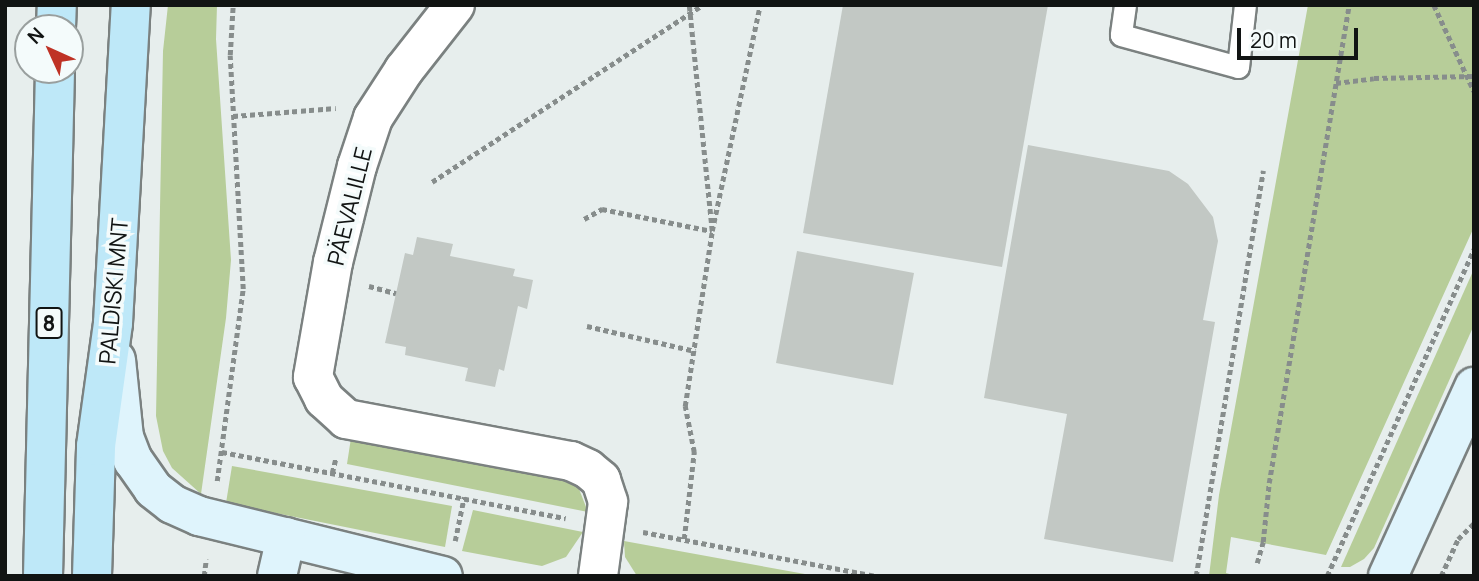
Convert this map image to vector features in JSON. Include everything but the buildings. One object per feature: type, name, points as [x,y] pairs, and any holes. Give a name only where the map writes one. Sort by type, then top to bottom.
[{"type":"main road","name":"PALDISKI MNT","points":[[92,576],[96,446],[113,323],[131,5]]},
{"type":"main road","name":"8","points":[[43,576],[55,84]]},
{"type":"main road","points":[[113,323],[119,410],[124,437],[133,460],[153,489],[172,505],[199,516],[443,576]]},
{"type":"main road","points":[[1388,576],[1472,401]]},
{"type":"main road","points":[[277,576],[286,537]]},
{"type":"street","name":"PÄEVALILLE","points":[[455,5],[404,70],[373,118],[357,166],[333,262],[313,377],[324,399],[346,419],[571,461],[601,480],[608,502],[606,526]]},
{"type":"street","points":[[598,576],[606,526]]},
{"type":"lane","points":[[1125,5],[1121,35],[1238,67],[1245,5]]},
{"type":"path","points":[[233,5],[230,55],[243,289],[222,452],[876,576]]},
{"type":"path","points":[[689,5],[712,231]]},
{"type":"path","points":[[432,182],[702,5]]},
{"type":"path","points":[[684,539],[694,452],[685,406],[712,231],[760,5]]},
{"type":"path","points":[[1257,563],[1263,542],[1269,483],[1349,5]]},
{"type":"path","points":[[1434,5],[1471,76],[1474,91]]},
{"type":"path","points":[[1336,83],[1374,78],[1471,76]]},
{"type":"path","points":[[233,116],[345,108],[373,118]]},
{"type":"path","points":[[1196,576],[1263,170]]},
{"type":"path","points":[[584,219],[602,209],[712,231]]},
{"type":"path","points":[[1327,576],[1474,249]]},
{"type":"path","points":[[361,284],[396,293]]},
{"type":"path","points":[[587,326],[695,351]]},
{"type":"path","points":[[1441,576],[1458,539],[1474,523]]},
{"type":"green space","points":[[168,5],[217,5],[216,39],[231,260],[226,318],[201,494],[172,468],[163,451],[156,416],[163,51]]},
{"type":"green space","points":[[1308,5],[1474,5],[1474,227],[1326,555],[1231,537],[1226,573],[1236,576],[1209,576],[1219,495]]},
{"type":"green space","points":[[1474,269],[1474,325],[1374,548],[1364,559],[1350,567],[1341,567]]},
{"type":"green space","points":[[351,438],[565,478],[579,489],[588,512],[347,464]]},
{"type":"green space","points":[[232,466],[452,506],[445,547],[226,503]]},
{"type":"green space","points":[[473,510],[583,532],[566,557],[542,566],[462,551]]},
{"type":"green space","points":[[624,541],[816,576],[637,576],[625,557]]}]
